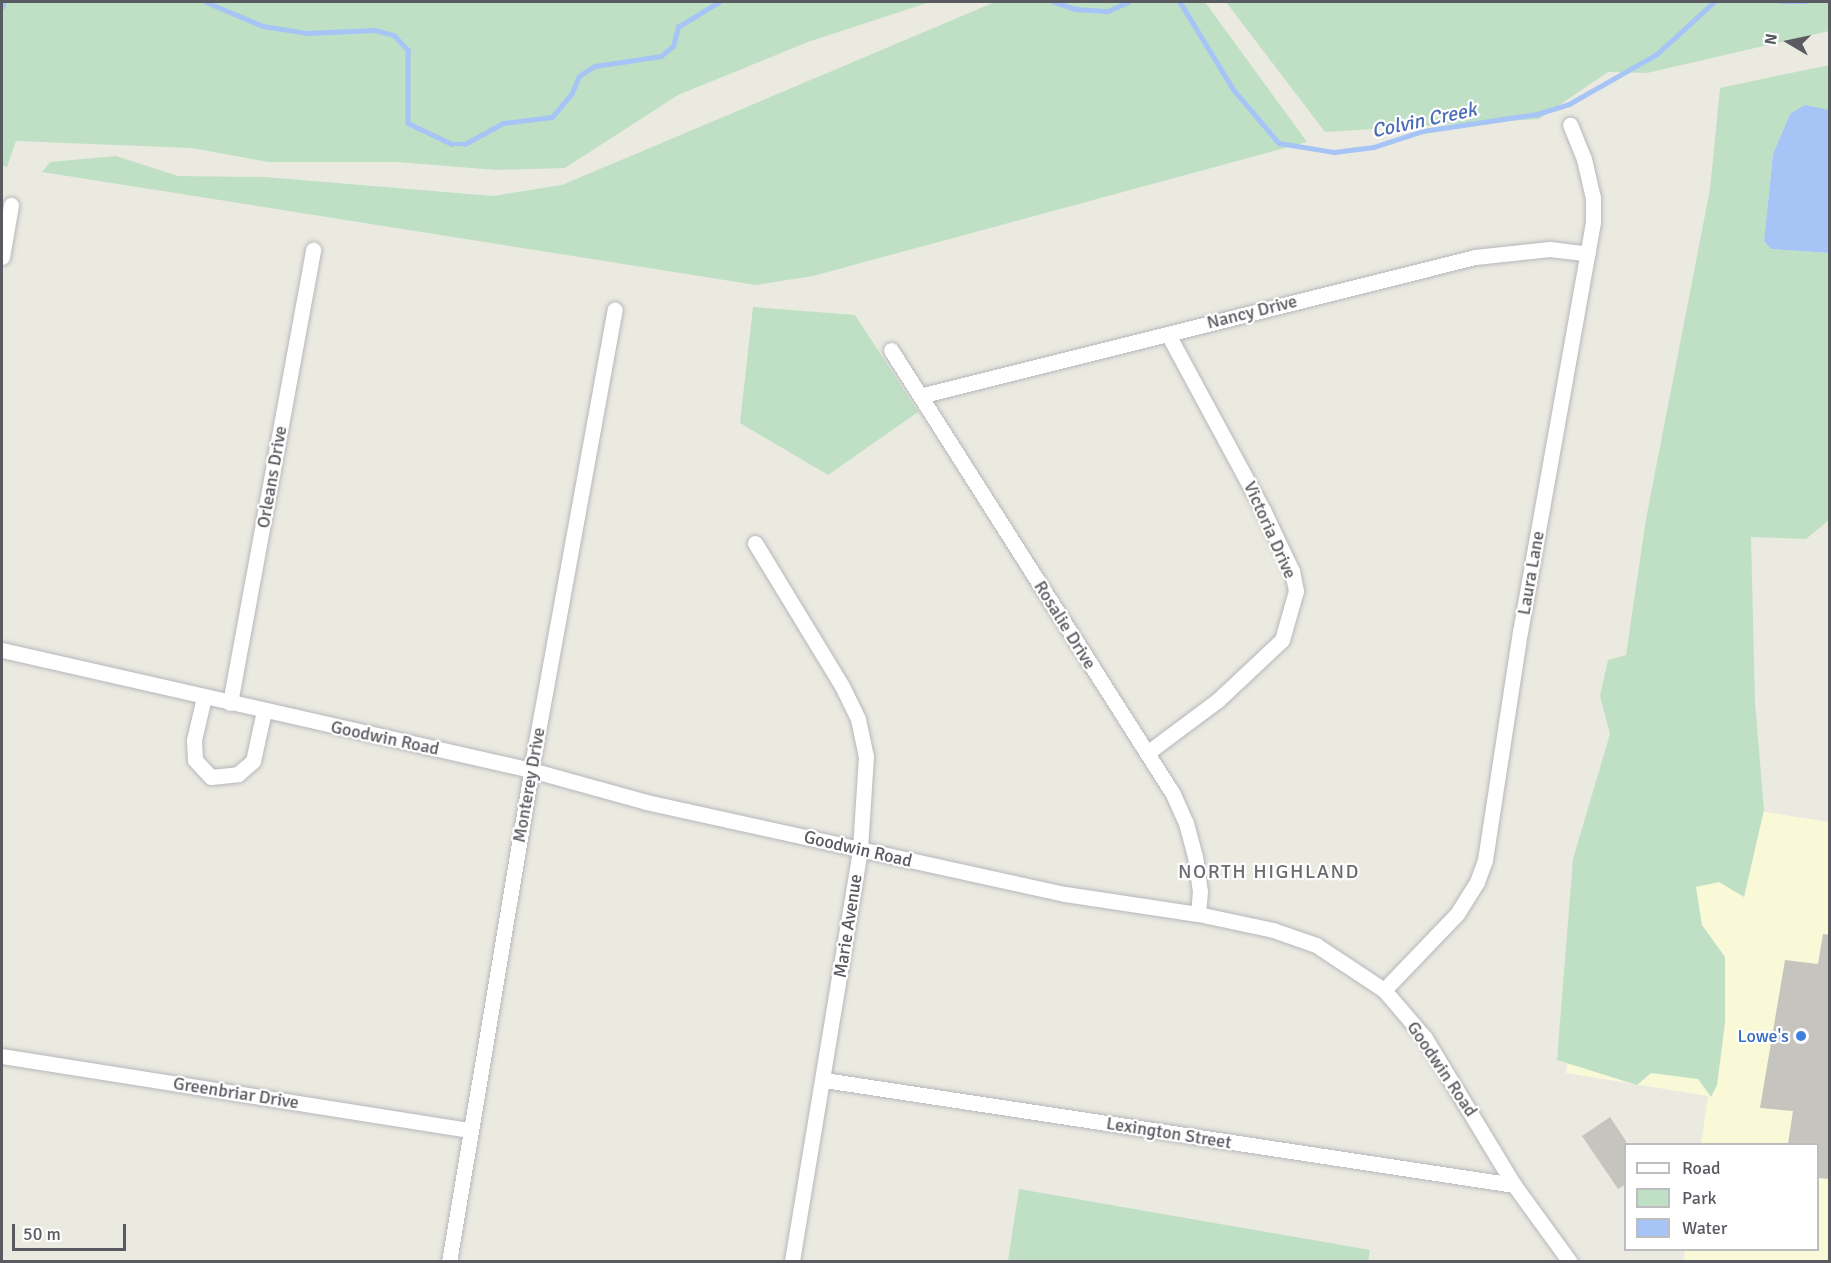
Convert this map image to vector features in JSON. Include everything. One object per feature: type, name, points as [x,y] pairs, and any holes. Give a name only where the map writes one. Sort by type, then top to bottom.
[{"type":"street","name":"Laura Lane","points":[[1384,990],[1457,914],[1468,899],[1485,860],[1520,632],[1588,255],[1593,198],[1584,159],[1570,125]]},
{"type":"street","points":[[2,256],[11,205]]},
{"type":"street","name":"Nancy Drive","points":[[920,396],[1475,258],[1550,249],[1588,255]]},
{"type":"street","name":"Orleans Drive","points":[[230,704],[313,250]]},
{"type":"street","name":"Monterey Drive","points":[[449,1262],[531,770],[615,309]]},
{"type":"street","name":"Victoria Drive","points":[[1147,753],[1218,700],[1282,639],[1296,591],[1292,571],[1263,510],[1168,334]]},
{"type":"street","name":"Rosalie Drive","points":[[891,350],[1147,753],[1186,823],[1200,891],[1198,914]]},
{"type":"street","name":"Marie Avenue","points":[[755,543],[842,686],[858,719],[866,756],[860,850],[824,1080],[792,1262]]},
{"type":"street","name":"Goodwin Road","points":[[2,650],[230,704],[531,770],[646,802],[1065,894],[1198,914],[1273,930],[1316,945],[1384,990],[1425,1038],[1514,1185],[1570,1262]]},
{"type":"street","points":[[204,697],[194,740],[195,759],[211,777],[238,774],[253,761],[264,711]]},
{"type":"street","name":"Greenbriar Drive","points":[[2,1056],[470,1130]]},
{"type":"street","name":"Lexington Street","points":[[824,1080],[1514,1185]]},
{"type":"shaded area","points":[[1607,787],[1829,822],[1829,1261],[1683,1261],[1685,1251],[1819,1251],[1819,1143],[1701,1143],[1708,1096],[1566,1073]]},
{"type":"green space","points":[[2,2],[930,2],[808,42],[678,95],[565,168],[496,170],[397,162],[268,162],[192,148],[16,141],[7,167],[2,166]]},
{"type":"green space","points":[[995,2],[1205,2],[1307,142],[813,276],[756,285],[42,172],[50,162],[116,156],[178,176],[265,177],[493,196],[562,185]]},
{"type":"green space","points":[[1226,2],[1829,2],[1829,31],[1647,73],[1608,72],[1539,119],[1325,132]]},
{"type":"green space","points":[[1829,65],[1829,110],[1790,114],[1773,154],[1764,241],[1771,249],[1829,253],[1829,520],[1806,539],[1751,537],[1755,702],[1764,810],[1744,897],[1719,882],[1696,887],[1702,925],[1725,957],[1725,1023],[1717,1085],[1711,1097],[1698,1079],[1651,1073],[1637,1085],[1557,1060],[1573,859],[1610,734],[1600,696],[1608,660],[1626,655],[1646,519],[1710,189],[1720,88]]},
{"type":"green space","points":[[753,307],[855,315],[918,412],[828,475],[740,423]]},
{"type":"green space","points":[[1019,1189],[1370,1250],[1368,1261],[1008,1261]]},
{"type":"water","points":[[1805,105],[1829,110],[1829,253],[1771,249],[1764,241],[1773,154],[1790,114]]},
{"type":"building","name":"Lowe's","points":[[1823,934],[1830,935],[1830,1179],[1819,1178],[1819,1143],[1788,1143],[1793,1111],[1760,1108],[1785,960],[1818,964]]},
{"type":"building","points":[[1610,1117],[1626,1141],[1624,1143],[1624,1185],[1618,1189],[1582,1136]]},
{"type":"waterway","name":"Colvin Creek","points":[[2,7],[4,2]]},
{"type":"waterway","name":"Colvin Creek","points":[[206,2],[263,26],[307,33],[375,30],[394,35],[408,50],[408,123],[452,144],[465,144],[503,123],[552,117],[572,93],[579,76],[595,66],[661,56],[673,46],[678,27],[719,2]]},
{"type":"waterway","name":"Colvin Creek","points":[[1054,2],[1076,9],[1108,11],[1128,2]]},
{"type":"waterway","name":"Colvin Creek","points":[[1180,2],[1234,90],[1279,143],[1334,152],[1374,147],[1423,131],[1537,114],[1569,104],[1657,54],[1714,2]]},
{"type":"waterway","name":"Colvin Creek","points":[[1780,2],[1807,2]]},
{"type":"place","name":"Lowe's","points":[[1801,1036]]},
{"type":"district","name":"NORTH HIGHLAND","points":[[1269,871]]}]
